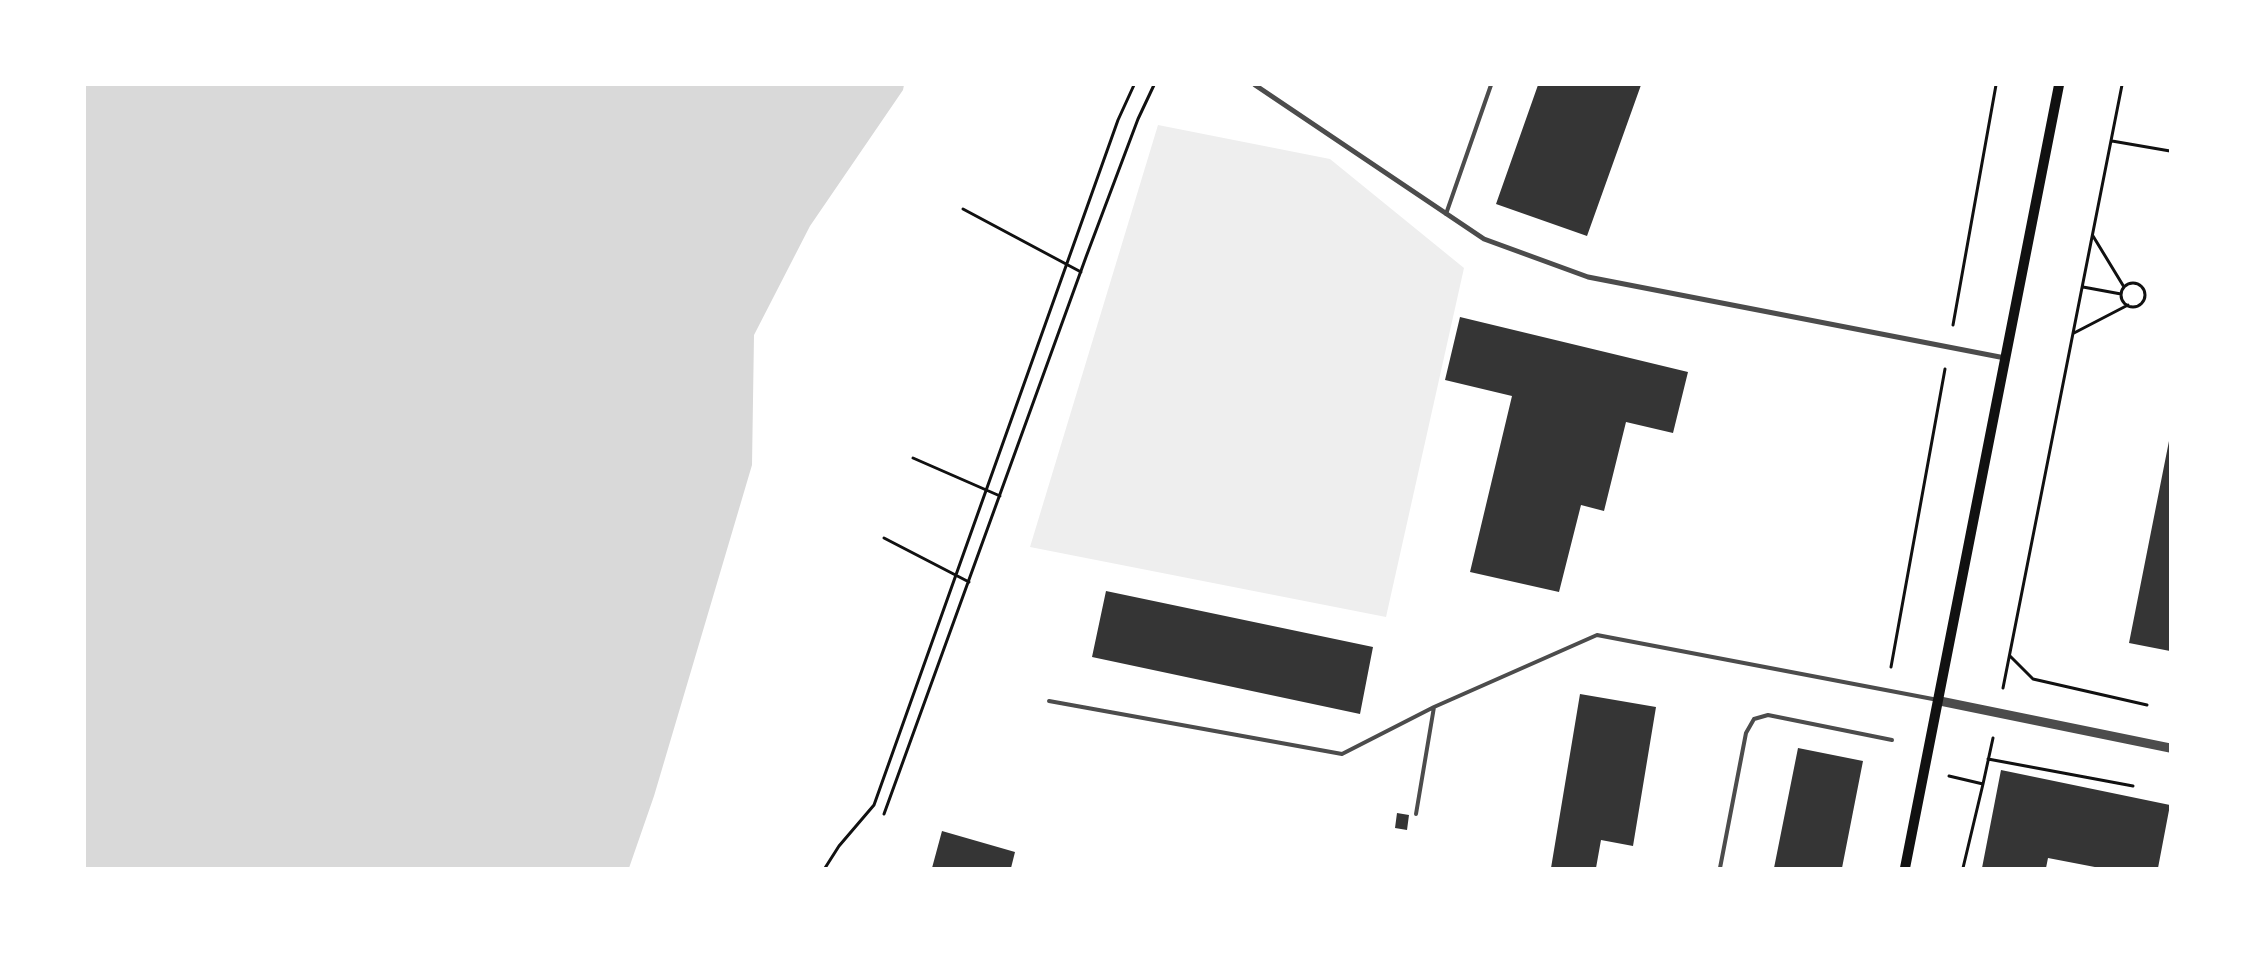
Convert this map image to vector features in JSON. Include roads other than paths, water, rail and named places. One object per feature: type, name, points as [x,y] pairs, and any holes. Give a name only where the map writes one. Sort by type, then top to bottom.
[{"type":"main road","points":[[1906,868],[2059,85]]},
{"type":"street","points":[[1255,85],[1484,239],[1588,277],[2006,358]]},
{"type":"street","points":[[1940,701],[2170,748]]},
{"type":"lane","points":[[1446,214],[1491,85]]},
{"type":"lane","points":[[1049,701],[1342,754],[1434,707],[1597,635],[1940,701]]},
{"type":"lane","points":[[1416,814],[1434,707]]},
{"type":"lane","points":[[1720,868],[1746,733],[1754,719],[1768,715],[1892,740]]}]
